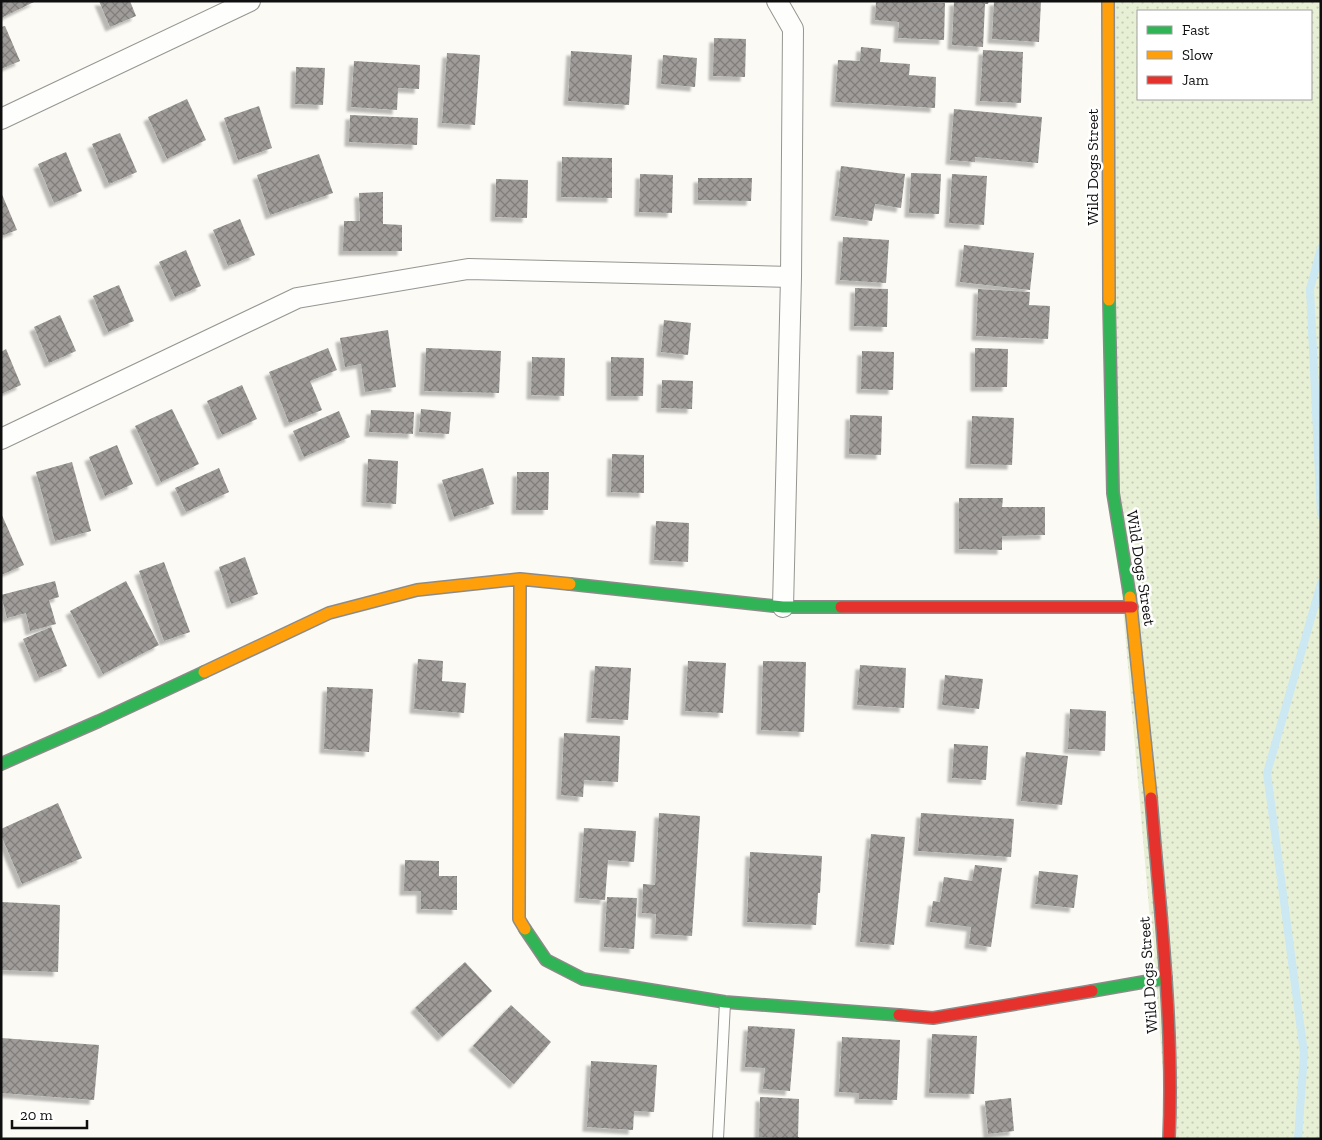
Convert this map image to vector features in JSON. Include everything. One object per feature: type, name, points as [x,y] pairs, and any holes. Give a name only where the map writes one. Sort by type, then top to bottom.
[{"type":"street","points":[[1,119],[250,1]]},
{"type":"street","points":[[777,1],[793,29],[791,277],[783,607]]},
{"type":"street","name":"Wild Dogs Street","points":[[1108,1],[1109,355],[1113,493],[1132,607],[1149,773],[1166,978],[1171,1091],[1169,1139]]},
{"type":"street","points":[[1,439],[296,298],[468,270],[791,277]]},
{"type":"street","points":[[1,764],[108,717],[329,613],[417,590],[520,579],[783,607],[1132,607]]},
{"type":"street","points":[[520,579],[519,919],[546,960],[583,979],[725,1002],[932,1018],[1166,978]]},
{"type":"lane","points":[[718,1139],[725,1002]]},
{"type":"green space","points":[[1108,1],[1321,1],[1321,1139],[1169,1139],[1113,493]]},
{"type":"building","points":[[1,1],[36,1],[1,18]]},
{"type":"building","points":[[99,1],[130,1],[136,16],[110,27]]},
{"type":"building","points":[[876,1],[945,3],[944,40],[898,38],[899,22],[875,20]]},
{"type":"building","points":[[954,1],[989,1],[988,4],[985,4],[983,47],[952,45]]},
{"type":"building","points":[[994,1],[1041,1],[1039,42],[992,39]]},
{"type":"building","points":[[5,26],[20,61],[1,69],[1,27]]},
{"type":"building","points":[[714,38],[746,39],[745,77],[713,76]]},
{"type":"building","points":[[861,47],[881,49],[880,62],[910,64],[909,75],[936,77],[935,108],[835,102],[838,60],[860,61]]},
{"type":"building","points":[[983,50],[1023,52],[1021,103],[980,101]]},
{"type":"building","points":[[571,51],[632,55],[629,105],[568,101]]},
{"type":"building","points":[[447,53],[480,55],[475,125],[442,123]]},
{"type":"building","points":[[663,55],[697,58],[695,87],[661,84]]},
{"type":"building","points":[[354,61],[420,65],[419,89],[398,88],[397,110],[351,107]]},
{"type":"building","points":[[296,67],[325,68],[323,105],[295,104]]},
{"type":"building","points":[[187,99],[206,140],[167,159],[148,117]]},
{"type":"building","points":[[259,106],[272,148],[238,160],[224,118]]},
{"type":"building","points":[[954,109],[1042,117],[1038,163],[975,157],[975,162],[950,160]]},
{"type":"building","points":[[350,115],[418,118],[417,145],[349,142]]},
{"type":"building","points":[[120,133],[137,172],[109,184],[92,144]]},
{"type":"building","points":[[66,152],[82,191],[54,203],[38,164]]},
{"type":"building","points":[[319,154],[333,193],[270,215],[257,175]]},
{"type":"building","points":[[562,157],[612,158],[612,198],[561,197]]},
{"type":"building","points":[[841,166],[905,174],[901,208],[875,204],[872,221],[835,216]]},
{"type":"building","points":[[911,173],[941,174],[939,214],[909,213]]},
{"type":"building","points":[[640,174],[673,175],[672,213],[639,212]]},
{"type":"building","points":[[952,174],[987,176],[984,225],[949,223]]},
{"type":"building","points":[[698,178],[752,178],[751,201],[698,200]]},
{"type":"building","points":[[496,179],[528,180],[527,218],[495,217]]},
{"type":"building","points":[[1,192],[17,230],[1,236]]},
{"type":"building","points":[[383,192],[383,224],[402,225],[402,251],[343,251],[344,221],[360,221],[359,193]]},
{"type":"building","points":[[240,219],[255,255],[228,266],[213,230]]},
{"type":"building","points":[[843,237],[889,240],[886,283],[840,280]]},
{"type":"building","points":[[964,245],[1034,253],[1030,290],[960,282]]},
{"type":"building","points":[[186,250],[201,286],[175,297],[159,262]]},
{"type":"building","points":[[119,285],[134,321],[108,332],[93,296]]},
{"type":"building","points":[[855,288],[888,289],[887,327],[854,326]]},
{"type":"building","points":[[978,289],[1030,292],[1029,305],[1050,306],[1048,339],[976,336]]},
{"type":"building","points":[[60,315],[76,351],[49,363],[34,327]]},
{"type":"building","points":[[664,320],[691,323],[688,355],[661,352]]},
{"type":"building","points":[[388,330],[396,387],[365,392],[361,364],[345,367],[340,338]]},
{"type":"building","points":[[328,348],[337,370],[310,381],[322,410],[289,423],[269,372]]},
{"type":"building","points":[[426,348],[501,351],[499,393],[424,391]]},
{"type":"building","points":[[975,348],[1008,349],[1007,387],[975,387]]},
{"type":"building","points":[[6,349],[21,385],[1,394],[1,352]]},
{"type":"building","points":[[862,351],[894,352],[893,390],[861,389]]},
{"type":"building","points":[[532,357],[565,358],[564,396],[531,395]]},
{"type":"building","points":[[611,357],[644,358],[643,396],[611,396]]},
{"type":"building","points":[[662,380],[693,381],[692,409],[661,408]]},
{"type":"building","points":[[242,385],[257,419],[222,435],[207,401]]},
{"type":"building","points":[[172,409],[199,464],[161,482],[135,426]]},
{"type":"building","points":[[421,409],[451,412],[449,434],[419,432]]},
{"type":"building","points":[[371,410],[414,412],[413,434],[369,432]]},
{"type":"building","points":[[339,411],[350,437],[304,457],[293,431]]},
{"type":"building","points":[[850,415],[882,416],[881,455],[849,454]]},
{"type":"building","points":[[972,416],[1014,418],[1012,465],[970,464]]},
{"type":"building","points":[[117,445],[133,484],[105,496],[89,457]]},
{"type":"building","points":[[612,454],[644,455],[644,493],[611,492]]},
{"type":"building","points":[[368,459],[398,461],[396,504],[366,502]]},
{"type":"building","points":[[72,462],[91,531],[55,541],[36,472]]},
{"type":"building","points":[[219,468],[229,492],[186,512],[175,488]]},
{"type":"building","points":[[483,468],[494,504],[454,517],[442,480]]},
{"type":"building","points":[[517,472],[549,472],[548,510],[516,510]]},
{"type":"building","points":[[959,498],[1003,498],[1002,507],[1045,507],[1045,535],[1002,536],[1002,550],[959,549]]},
{"type":"building","points":[[1,513],[24,565],[1,575]]},
{"type":"building","points":[[656,521],[689,523],[688,562],[654,560]]},
{"type":"building","points":[[245,557],[258,594],[231,604],[219,567]]},
{"type":"building","points":[[164,562],[190,632],[164,641],[139,571]]},
{"type":"building","points":[[55,581],[59,597],[49,600],[56,624],[30,631],[26,613],[7,618],[1,595]]},
{"type":"building","points":[[126,581],[159,645],[103,674],[70,611]]},
{"type":"building","points":[[51,627],[67,666],[39,678],[23,639]]},
{"type":"building","points":[[418,659],[443,661],[442,681],[466,683],[464,713],[414,709]]},
{"type":"building","points":[[688,661],[726,663],[723,713],[685,711]]},
{"type":"building","points":[[763,661],[806,662],[804,732],[761,730]]},
{"type":"building","points":[[860,665],[906,668],[904,708],[857,705]]},
{"type":"building","points":[[595,666],[631,668],[628,720],[591,718]]},
{"type":"building","points":[[945,675],[983,679],[979,709],[942,705]]},
{"type":"building","points":[[327,687],[373,689],[369,752],[324,749]]},
{"type":"building","points":[[1070,709],[1106,711],[1105,751],[1068,749]]},
{"type":"building","points":[[564,733],[620,736],[618,782],[584,780],[583,797],[561,795]]},
{"type":"building","points":[[954,744],[988,746],[986,780],[952,778]]},
{"type":"building","points":[[1026,752],[1068,756],[1062,805],[1021,801]]},
{"type":"building","points":[[58,803],[82,858],[22,884],[1,835],[1,829]]},
{"type":"building","points":[[659,813],[700,816],[692,936],[655,934],[656,914],[642,913],[643,884],[655,885]]},
{"type":"building","points":[[921,813],[1014,819],[1011,857],[918,851]]},
{"type":"building","points":[[584,828],[636,831],[634,862],[608,860],[605,900],[579,898]]},
{"type":"building","points":[[871,834],[905,837],[894,945],[860,942]]},
{"type":"building","points":[[750,852],[822,856],[816,925],[747,922]]},
{"type":"building","points":[[405,860],[439,861],[439,876],[457,876],[457,910],[421,909],[421,891],[404,891]]},
{"type":"building","points":[[975,865],[1002,868],[991,947],[969,944],[971,927],[930,922],[933,901],[940,902],[944,877],[972,881]]},
{"type":"building","points":[[1039,871],[1078,875],[1074,908],[1035,904]]},
{"type":"building","points":[[607,897],[637,898],[634,949],[604,947]]},
{"type":"building","points":[[1,902],[60,905],[58,972],[1,970]]},
{"type":"building","points":[[465,962],[492,991],[442,1037],[415,1008]]},
{"type":"building","points":[[511,1005],[551,1042],[514,1084],[473,1046]]},
{"type":"building","points":[[748,1026],[795,1029],[790,1091],[763,1089],[765,1068],[745,1067]]},
{"type":"building","points":[[932,1034],[977,1036],[974,1094],[929,1093]]},
{"type":"building","points":[[842,1037],[900,1040],[897,1100],[859,1099],[859,1093],[839,1092]]},
{"type":"building","points":[[1,1038],[99,1045],[94,1100],[1,1093]]},
{"type":"building","points":[[591,1061],[657,1065],[654,1112],[634,1111],[633,1130],[587,1127]]},
{"type":"building","points":[[760,1097],[799,1099],[799,1139],[759,1137]]},
{"type":"building","points":[[1011,1098],[1014,1131],[988,1134],[985,1101]]},
{"type":"waterway","points":[[1321,248],[1310,289],[1321,515]]},
{"type":"waterway","points":[[1298,1139],[1304,1053],[1267,773],[1321,583]]},
{"type":"traffic: fast","points":[[1109,300],[1113,493],[1130,597]]},
{"type":"traffic: fast","points":[[570,584],[783,607],[841,607]]},
{"type":"traffic: fast","points":[[1,764],[204,672]]},
{"type":"traffic: fast","points":[[525,929],[546,960],[583,979],[725,1002],[899,1015]]},
{"type":"traffic: fast","points":[[1092,991],[1166,978]]},
{"type":"traffic: slow","points":[[1108,1],[1109,300]]},
{"type":"traffic: slow","points":[[520,579],[519,919],[525,929]]},
{"type":"traffic: slow","points":[[204,672],[329,613],[417,590],[520,579],[570,584]]},
{"type":"traffic: slow","points":[[1130,597],[1151,798]]},
{"type":"traffic: jam","points":[[841,607],[1132,607]]},
{"type":"traffic: jam","points":[[1151,798],[1168,1011],[1170,1054],[1169,1139]]},
{"type":"traffic: jam","points":[[899,1015],[933,1018],[1092,991]]}]
